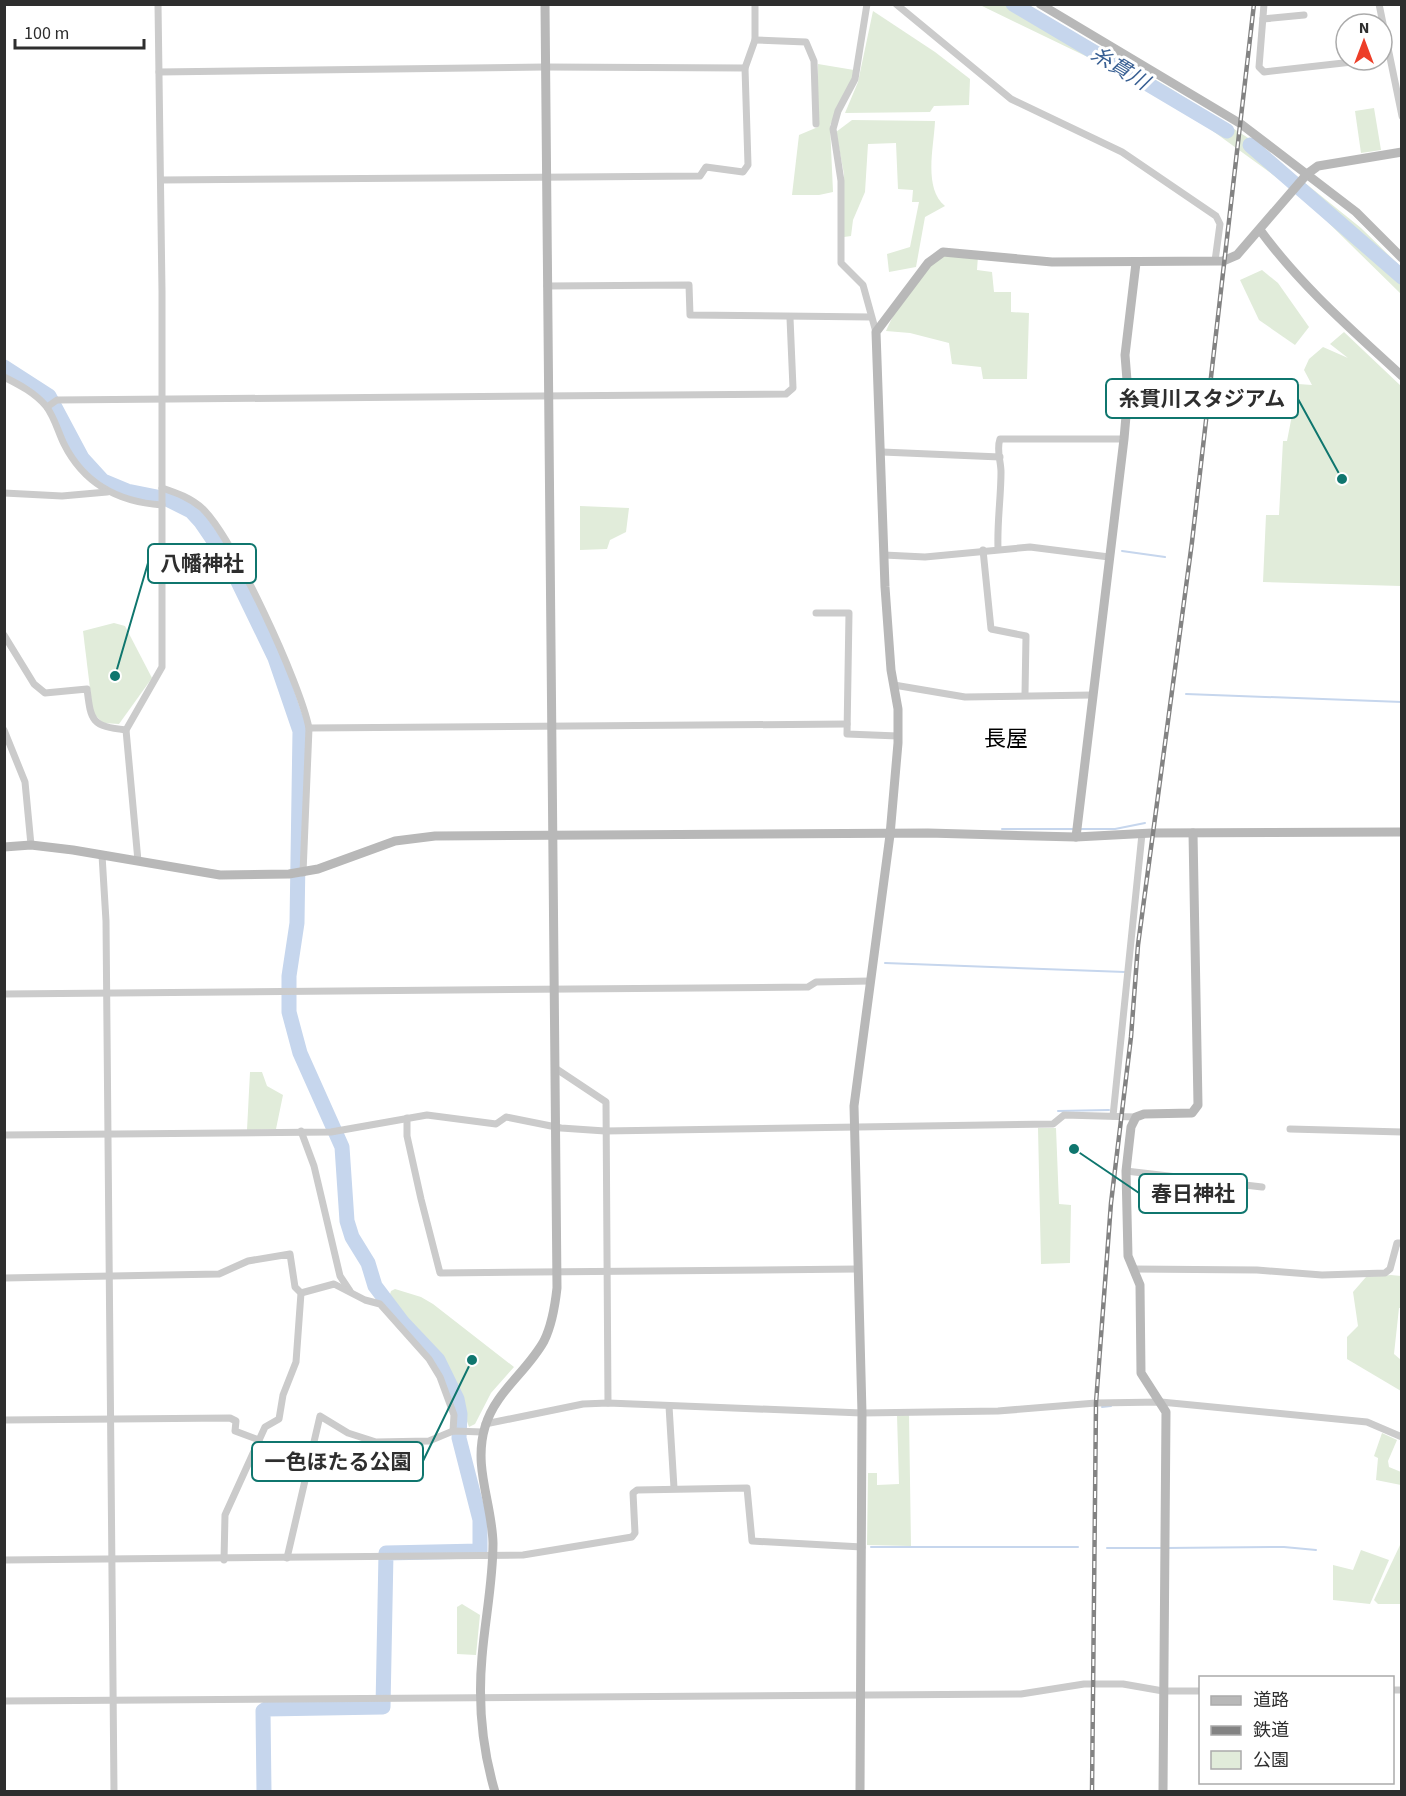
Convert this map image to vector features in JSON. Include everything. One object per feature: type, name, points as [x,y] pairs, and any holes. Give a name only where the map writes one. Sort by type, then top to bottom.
[{"type":"street","points":[[138,861],[126,729],[162,667],[161,180],[158,4]]},
{"type":"street","points":[[495,1791],[484,1750],[480,1699],[493,1556],[491,1525],[481,1470],[484,1428],[498,1398],[544,1341],[555,1307],[557,1271],[551,836],[545,4]]},
{"type":"street","points":[[161,180],[546,175],[700,176],[706,167],[743,172],[748,165],[745,68],[755,40],[755,4]]},
{"type":"street","points":[[860,1791],[862,1413],[854,1106],[890,835],[898,736],[891,670],[884,555],[876,332],[863,285],[841,263],[841,181],[833,129],[838,111],[855,79],[867,4]]},
{"type":"street","points":[[896,4],[1011,99],[1122,152],[1216,216],[1220,224],[1215,261]]},
{"type":"street","points":[[1040,4],[1241,123],[1305,177],[1356,212],[1401,258]]},
{"type":"street","points":[[1264,4],[1259,67],[1264,72],[1334,64]]},
{"type":"street","points":[[1263,19],[1304,15]]},
{"type":"street","points":[[755,40],[806,42],[814,61],[816,123]]},
{"type":"street","points":[[159,72],[545,67],[745,68]]},
{"type":"street","points":[[1393,72],[1401,116]]},
{"type":"street","points":[[876,332],[928,263],[943,252],[1052,262],[1215,261],[1238,255],[1305,177],[1323,163],[1401,152]]},
{"type":"street","points":[[1260,230],[1285,264],[1321,302],[1401,376]]},
{"type":"street","points":[[1076,837],[1124,439],[1128,393],[1125,354],[1136,263]]},
{"type":"street","points":[[547,286],[689,285],[690,315],[790,318],[870,317]]},
{"type":"street","points":[[48,406],[57,400],[547,394],[786,394],[793,388],[790,318]]},
{"type":"street","points":[[4,377],[24,387],[48,406],[76,465],[107,492],[126,499],[162,505]]},
{"type":"street","points":[[998,548],[1000,457],[998,446],[1000,439],[1124,439]]},
{"type":"street","points":[[882,452],[1000,457]]},
{"type":"street","points":[[162,488],[183,495],[202,508],[218,527],[266,619],[305,709],[309,728],[303,873]]},
{"type":"street","points":[[4,493],[62,496],[107,492]]},
{"type":"street","points":[[884,555],[925,557],[998,548],[1029,547],[1109,557]]},
{"type":"street","points":[[983,550],[991,629],[1026,636],[1025,694]]},
{"type":"street","points":[[816,614],[849,614],[846,734],[898,736]]},
{"type":"street","points":[[4,635],[34,684],[45,693],[87,689],[90,717],[97,724],[126,729]]},
{"type":"street","points":[[894,685],[965,697],[1025,694],[1092,695]]},
{"type":"street","points":[[309,728],[846,724]]},
{"type":"street","points":[[4,730],[25,782],[31,845]]},
{"type":"street","points":[[4,847],[31,845],[220,875],[303,873],[413,838],[963,834],[1076,837],[1193,833],[1401,832]]},
{"type":"street","points":[[4,1135],[331,1132],[427,1115],[496,1124],[506,1117],[555,1126],[605,1131],[850,1129],[854,1127],[1053,1124],[1064,1115],[1136,1117],[1144,1114],[1192,1113],[1198,1105],[1193,833]]},
{"type":"street","points":[[1113,1116],[1142,834]]},
{"type":"street","points":[[102,855],[108,1133],[114,1791]]},
{"type":"street","points":[[4,994],[808,987],[816,982],[870,981]]},
{"type":"street","points":[[555,1068],[606,1102],[608,1403]]},
{"type":"street","points":[[1136,1117],[1131,1127],[1126,1171],[1128,1256],[1140,1285],[1141,1373],[1166,1412],[1163,1791]]},
{"type":"street","points":[[407,1118],[407,1136],[440,1273],[857,1269]]},
{"type":"street","points":[[1290,1129],[1401,1132]]},
{"type":"street","points":[[301,1131],[314,1166],[340,1276],[350,1292]]},
{"type":"street","points":[[1126,1171],[1262,1186]]},
{"type":"street","points":[[1133,1269],[1257,1270],[1322,1275],[1385,1273],[1390,1269],[1397,1244],[1401,1243]]},
{"type":"street","points":[[4,1278],[219,1274],[248,1260],[290,1254],[295,1287],[301,1293],[296,1362],[283,1395],[279,1419],[266,1427],[225,1515],[224,1560]]},
{"type":"street","points":[[301,1293],[334,1284],[365,1300],[380,1304],[429,1359],[440,1377],[454,1415],[453,1431]]},
{"type":"street","points":[[287,1558],[320,1416],[348,1433],[376,1442],[429,1441],[453,1431],[484,1428],[583,1404],[608,1403],[862,1413],[998,1411],[1096,1403],[1161,1402],[1367,1422],[1401,1437]]},
{"type":"street","points":[[669,1406],[674,1488]]},
{"type":"street","points":[[4,1420],[230,1418],[236,1421],[235,1431],[260,1440]]},
{"type":"street","points":[[4,1560],[224,1560],[523,1555],[632,1537],[635,1533],[633,1493],[637,1490],[674,1488],[747,1488],[752,1541],[862,1547]]},
{"type":"street","points":[[4,1701],[1021,1694],[1071,1685],[1123,1684],[1163,1691],[1199,1691]]},
{"type":"green space","points":[[980,5],[1027,5],[1168,87],[1253,141],[1361,228],[1401,267],[1401,294],[1298,193],[1210,129],[1102,64]]},
{"type":"green space","points":[[873,11],[935,52],[970,79],[969,105],[934,106],[930,112],[845,113],[858,82]]},
{"type":"green space","points":[[818,64],[854,70],[853,80],[830,125],[833,192],[819,195],[792,195],[799,135],[818,127]]},
{"type":"green space","points":[[1374,108],[1381,150],[1361,153],[1355,111]]},
{"type":"green space","points":[[852,120],[935,121],[932,178],[938,198],[945,206],[925,217],[916,267],[889,272],[887,254],[910,247],[919,202],[912,202],[913,190],[898,189],[896,143],[868,144],[865,192],[853,220],[851,236],[844,237],[844,174],[836,132]]},
{"type":"green space","points":[[944,256],[978,256],[977,270],[992,272],[994,292],[1011,292],[1011,312],[1029,313],[1027,379],[983,379],[981,367],[952,364],[949,343],[910,333],[886,331],[896,310],[917,279]]},
{"type":"green space","points":[[1262,270],[1278,283],[1309,327],[1295,345],[1259,320],[1240,280]]},
{"type":"green space","points":[[1344,332],[1401,386],[1401,586],[1263,582],[1266,515],[1279,515],[1283,441],[1287,441],[1298,384],[1312,385],[1304,370],[1309,359],[1323,347],[1348,358],[1330,344]]},
{"type":"green space","points":[[580,506],[629,508],[626,532],[610,540],[607,549],[580,550]]},
{"type":"green space","points":[[114,623],[125,626],[152,678],[119,724],[103,723],[93,713],[83,631]]},
{"type":"green space","points":[[250,1072],[262,1072],[267,1086],[283,1095],[276,1129],[247,1130]]},
{"type":"green space","points":[[1038,1128],[1056,1128],[1059,1204],[1071,1205],[1070,1263],[1041,1264]]},
{"type":"green space","points":[[1401,1276],[1401,1308],[1399,1308],[1394,1354],[1401,1360],[1401,1391],[1347,1359],[1347,1337],[1358,1326],[1353,1292],[1366,1277]]},
{"type":"green space","points":[[395,1289],[421,1297],[433,1304],[514,1367],[491,1393],[475,1424],[469,1427],[459,1398],[437,1353],[400,1317],[389,1297],[391,1291]]},
{"type":"green space","points":[[909,1414],[911,1546],[867,1545],[868,1473],[877,1473],[877,1485],[899,1484],[897,1415]]},
{"type":"green space","points":[[1382,1433],[1397,1440],[1388,1461],[1389,1467],[1401,1472],[1401,1485],[1376,1480],[1378,1458],[1374,1456]]},
{"type":"green space","points":[[1401,1543],[1401,1604],[1378,1604],[1374,1600]]},
{"type":"green space","points":[[1361,1550],[1389,1560],[1370,1604],[1333,1600],[1333,1565],[1353,1570]]},
{"type":"green space","points":[[462,1604],[480,1615],[476,1655],[457,1654],[457,1607]]},
{"type":"waterway","name":"糸貫川","points":[[1013,4],[1227,131]]},
{"type":"waterway","name":"糸貫川","points":[[1250,145],[1402,277]]},
{"type":"waterway","points":[[4,367],[49,396],[82,458],[103,481],[127,491],[167,499],[191,511],[229,563],[275,658],[300,731],[297,923],[289,976],[289,1012],[300,1053],[342,1147],[347,1221],[352,1237],[368,1263],[375,1286],[403,1323],[438,1360],[457,1399],[460,1414],[459,1438],[480,1520],[480,1551],[386,1553],[383,1707],[266,1709],[263,1711],[264,1792]]},
{"type":"waterway","points":[[1122,551],[1165,557]]},
{"type":"waterway","points":[[1186,694],[1402,702]]},
{"type":"waterway","points":[[1080,829],[1115,829],[1145,823]]},
{"type":"waterway","points":[[1002,829],[1074,829]]},
{"type":"waterway","points":[[885,963],[1125,972]]},
{"type":"waterway","points":[[1058,1111],[1109,1110]]},
{"type":"waterway","points":[[1102,1407],[1111,1406]]},
{"type":"waterway","points":[[871,1547],[1078,1547]]},
{"type":"waterway","points":[[1166,1548],[1284,1547],[1316,1550]]},
{"type":"waterway","points":[[1107,1548],[1161,1548]]},
{"type":"railway","points":[[1092,1792],[1096,1403],[1111,1203],[1131,1037],[1138,945],[1192,542],[1254,4]]},
{"type":"place","name":"糸貫川スタジアム","points":[[1342,479]]},
{"type":"place","name":"八幡神社","points":[[115,676]]},
{"type":"place","name":"春日神社","points":[[1074,1149]]},
{"type":"place","name":"一色ほたる公園","points":[[472,1360]]},
{"type":"district","name":"長屋","points":[[1006,739]]}]
